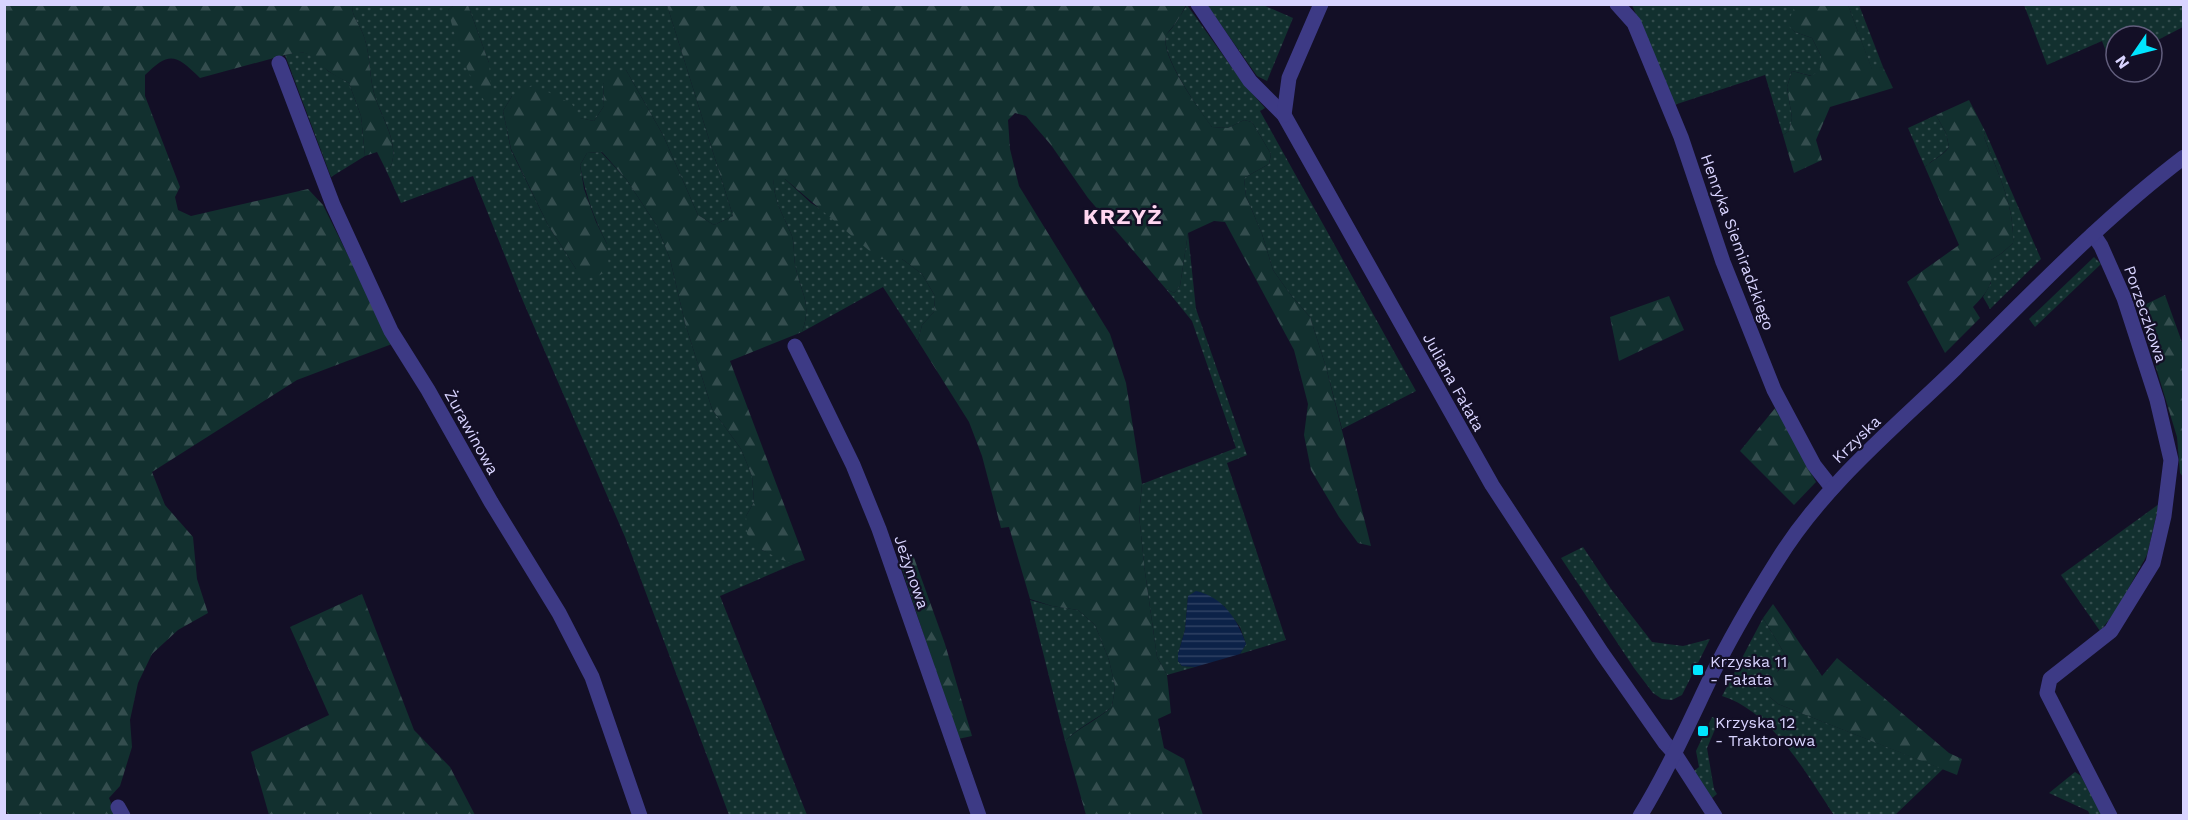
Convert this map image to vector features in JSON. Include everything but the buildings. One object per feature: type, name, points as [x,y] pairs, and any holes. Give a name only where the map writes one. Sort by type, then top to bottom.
[{"type":"street","name":"Juliana Fałata","points":[[1198,4],[1250,81],[1284,115],[1492,485],[1602,653],[1675,754],[1715,816]]},
{"type":"street","points":[[1284,115],[1289,78],[1322,4]]},
{"type":"street","name":"Henryka Siemiradzkiego","points":[[1617,4],[1634,23],[1681,137],[1723,262],[1774,390],[1814,465],[1832,488]]},
{"type":"street","name":"Żurawinowa","points":[[279,63],[333,205],[391,331],[559,613],[592,677],[640,816]]},
{"type":"street","name":"Krzyska","points":[[1640,816],[1675,754],[1738,625],[1778,559],[1832,488],[2092,234],[2150,182],[2184,157]]},
{"type":"street","name":"Porzeczkowa","points":[[2092,234],[2101,246],[2124,298],[2157,400],[2171,460],[2164,516],[2153,563],[2111,631],[2050,679],[2047,693],[2110,816]]},
{"type":"street","name":"Jeżynowa","points":[[795,346],[853,465],[879,529],[979,816]]},
{"type":"green space","points":[[1796,4],[1848,5],[1872,69],[1883,67],[1893,88],[1830,107],[1816,140],[1822,160],[1794,173],[1783,135],[1789,131],[1792,118],[1787,87],[1792,71],[1811,76],[1820,71],[1821,56],[1812,38],[1795,32],[1787,24]]},
{"type":"green space","points":[[4,5],[352,5],[354,17],[365,41],[376,99],[388,128],[393,149],[390,168],[386,170],[377,152],[365,156],[361,116],[349,83],[329,72],[313,57],[305,53],[285,55],[200,78],[185,64],[172,58],[160,62],[145,75],[145,96],[180,187],[175,197],[178,210],[191,216],[308,189],[323,205],[392,344],[297,380],[152,472],[165,505],[193,537],[197,579],[208,613],[178,630],[152,654],[138,683],[130,720],[132,747],[120,786],[109,798],[116,815],[8,815],[5,808]]},
{"type":"green space","points":[[352,5],[454,5],[448,10],[489,63],[468,5],[667,5],[733,216],[714,225],[698,215],[663,135],[626,70],[603,84],[604,106],[594,121],[512,96],[503,111],[511,150],[548,225],[576,269],[607,244],[590,206],[582,175],[580,165],[587,153],[601,152],[626,179],[657,226],[670,259],[685,323],[712,409],[741,449],[752,476],[754,502],[746,516],[762,550],[794,564],[720,596],[807,815],[729,815],[625,537],[523,301],[473,176],[401,203],[386,170],[390,168],[393,158],[391,138],[376,99],[365,41],[354,17]]},
{"type":"green space","points":[[454,5],[468,5],[489,63],[492,99],[485,102],[467,69],[455,34],[448,10]]},
{"type":"green space","points":[[667,5],[1186,5],[1166,36],[1169,56],[1182,83],[1212,127],[1228,128],[1244,120],[1252,122],[1271,154],[1269,164],[1244,178],[1246,196],[1262,234],[1273,270],[1310,317],[1326,367],[1371,546],[1358,543],[1339,517],[1311,470],[1304,435],[1308,404],[1294,350],[1225,222],[1214,221],[1188,233],[1180,286],[1174,293],[1166,289],[1088,198],[1051,145],[1026,116],[1015,113],[1008,120],[1010,149],[1019,186],[1110,334],[1126,383],[1142,484],[1139,515],[1145,572],[1157,657],[1167,675],[1171,713],[1158,719],[1164,748],[1184,759],[1203,815],[1086,815],[1065,741],[1112,707],[1115,686],[1109,660],[1095,625],[1078,610],[1052,606],[1030,599],[1009,527],[1001,528],[982,456],[969,422],[918,341],[922,325],[934,312],[935,296],[922,274],[902,259],[879,259],[785,179],[774,179],[774,186],[777,201],[792,236],[795,265],[805,300],[806,314],[802,332],[730,361],[805,560],[794,564],[780,559],[762,550],[747,534],[746,516],[754,502],[752,476],[741,449],[712,409],[685,323],[670,259],[657,226],[626,179],[602,152],[587,153],[580,165],[584,189],[607,244],[609,270],[588,278],[576,269],[548,225],[511,149],[503,111],[512,96],[534,85],[572,104],[580,118],[594,121],[604,106],[603,84],[614,72],[626,70],[663,135],[698,215],[714,225],[733,216]]},
{"type":"green space","points":[[1187,5],[1243,83],[1265,108],[1260,111],[1416,391],[1342,429],[1310,317],[1273,270],[1262,234],[1246,196],[1244,178],[1269,164],[1271,154],[1252,122],[1244,120],[1228,128],[1212,127],[1182,82],[1169,56],[1166,35]]},
{"type":"green space","points":[[1207,5],[1263,5],[1293,18],[1267,81],[1257,76]]},
{"type":"green space","points":[[1632,5],[1796,5],[1788,24],[1795,32],[1812,38],[1821,56],[1821,71],[1812,76],[1792,71],[1787,87],[1792,118],[1789,131],[1783,135],[1765,75],[1674,105]]},
{"type":"green space","points":[[1848,5],[1859,5],[1883,67],[1872,70]]},
{"type":"green space","points":[[2024,5],[2183,5],[2183,27],[2164,37],[2164,24],[2104,24],[2104,46],[2102,41],[2047,65]]},
{"type":"green space","points":[[298,52],[312,54],[328,71],[349,83],[361,116],[365,156],[331,177],[285,55]]},
{"type":"green space","points":[[1969,100],[1985,131],[1984,137],[2008,202],[2013,243],[1991,260],[1990,286],[1973,307],[1980,318],[1945,353],[1907,282],[1959,245],[1925,167],[1949,147],[1946,133],[1936,115]]},
{"type":"green space","points":[[1936,115],[1946,133],[1949,147],[1925,167],[1908,128]]},
{"type":"green space","points":[[1985,131],[2041,259],[1990,309],[1983,297],[1991,283],[1991,260],[2013,243],[2013,229],[2008,202],[1984,137]]},
{"type":"green space","points":[[774,179],[785,179],[811,203],[902,259],[922,274],[935,296],[934,312],[922,325],[918,341],[883,287],[802,332],[806,314],[805,300],[795,265],[792,236],[777,201]]},
{"type":"green space","points":[[1188,233],[1196,309],[1247,455],[1227,463],[1286,640],[1240,654],[1246,644],[1240,627],[1224,606],[1188,597],[1185,630],[1178,661],[1182,666],[1195,667],[1167,675],[1157,657],[1145,572],[1139,515],[1142,484],[1236,448],[1192,321],[1166,289],[1174,293],[1180,286]]},
{"type":"green space","points":[[2094,257],[2101,264],[2035,327],[2029,319]]},
{"type":"green space","points":[[2165,295],[2183,345],[2183,477],[2180,473],[2177,437],[2138,308]]},
{"type":"green space","points":[[1669,296],[1684,330],[1619,361],[1610,317]]},
{"type":"green space","points":[[1776,407],[1816,482],[1794,505],[1740,451]]},
{"type":"green space","points":[[2159,504],[2147,555],[2116,611],[2100,631],[2061,575]]},
{"type":"green space","points":[[1583,547],[1611,589],[1652,642],[1683,646],[1710,639],[1682,695],[1672,700],[1662,699],[1653,693],[1634,668],[1561,558]]},
{"type":"green space","points":[[913,555],[945,644],[972,736],[958,739],[899,560]]},
{"type":"green space","points":[[362,594],[414,730],[450,767],[475,815],[269,815],[251,752],[329,715],[290,627]]},
{"type":"green space","points":[[1030,600],[1078,610],[1095,625],[1109,660],[1115,686],[1112,707],[1065,741]]},
{"type":"green space","points":[[1773,604],[1822,676],[1837,658],[1949,753],[1962,759],[1957,775],[1778,704],[1770,697],[1772,681],[1777,672],[1789,661],[1763,618]]},
{"type":"green space","points":[[1763,618],[1789,661],[1778,670],[1770,697],[1778,704],[1943,769],[1895,815],[1834,815],[1787,746],[1772,730],[1740,704],[1722,696]]},
{"type":"green space","points":[[1712,717],[1719,720],[1707,748],[1714,789],[1717,794],[1711,799],[1694,771],[1699,767],[1696,751]]},
{"type":"green space","points":[[2075,772],[2081,776],[2102,815],[2090,815],[2088,811],[2049,793]]},
{"type":"water","points":[[1196,591],[1214,598],[1234,618],[1246,644],[1240,654],[1195,667],[1182,666],[1178,661],[1185,630],[1188,596]]},
{"type":"place","name":"Krzyska 11 - Fałata","points":[[1698,670]]},
{"type":"place","name":"Krzyska 12 - Traktorowa","points":[[1703,731]]},
{"type":"district","name":"KRZYŻ","points":[[1123,216]]}]
